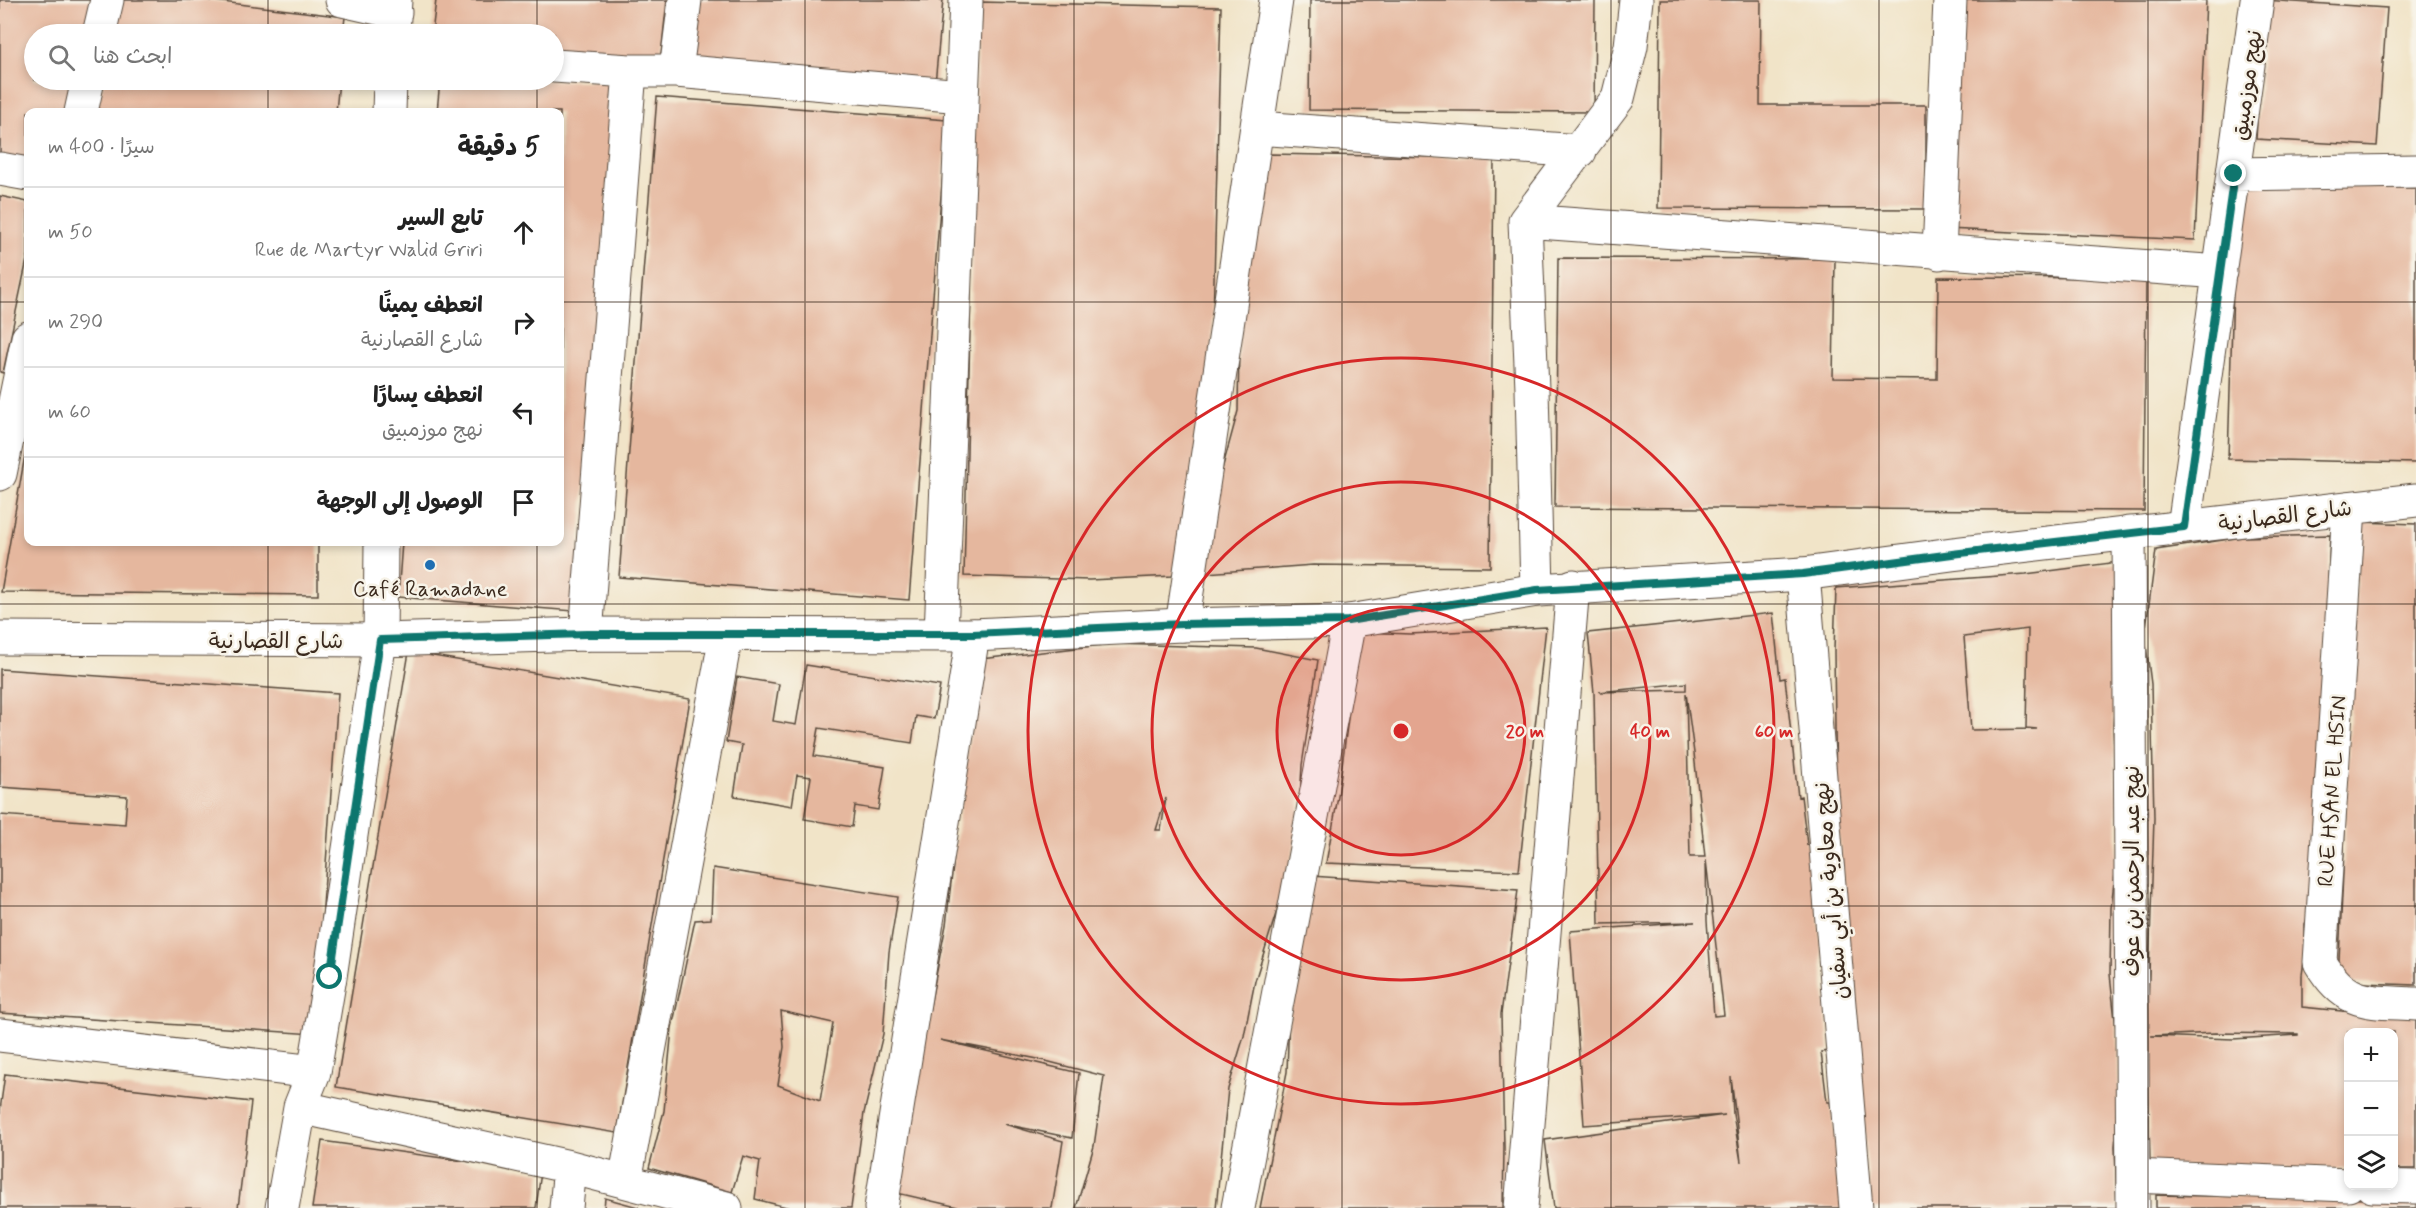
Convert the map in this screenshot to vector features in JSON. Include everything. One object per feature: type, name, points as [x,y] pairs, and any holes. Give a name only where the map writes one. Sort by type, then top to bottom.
[{"type":"street","points":[[101,24],[107,0]]},
{"type":"street","points":[[342,0],[395,15]]},
{"type":"street","points":[[676,71],[685,0]]},
{"type":"street","points":[[941,634],[966,0]]},
{"type":"street","points":[[1182,624],[1276,0]]},
{"type":"street","points":[[1537,590],[1525,222],[1618,98],[1631,46],[1636,0]]},
{"type":"street","points":[[1939,253],[1950,0]]},
{"type":"street","name":"نهج موزمبيق","points":[[2184,527],[2257,0]]},
{"type":"street","points":[[564,67],[676,71],[962,96]]},
{"type":"street","points":[[586,634],[630,71]]},
{"type":"street","points":[[82,108],[86,90]]},
{"type":"street","points":[[389,108],[390,90]]},
{"type":"street","points":[[1258,128],[1580,151]]},
{"type":"street","points":[[0,169],[24,173]]},
{"type":"street","points":[[2234,174],[2416,171]]},
{"type":"street","points":[[1525,222],[2220,272]]},
{"type":"street","points":[[0,474],[8,391],[24,349]]},
{"type":"street","name":"شارع القصارنية","points":[[0,638],[380,640],[586,634],[973,634],[1182,624],[1348,621],[1537,590],[1573,586],[1803,574],[1952,554],[2416,500]]},
{"type":"street","name":"RUE HSAN EL HSIN","points":[[2349,508],[2320,962],[2330,979],[2344,994],[2365,1001],[2416,1004]]},
{"type":"street","name":"نهج عبد الرحمن بن عوف","points":[[2129,533],[2133,1192]]},
{"type":"street","points":[[282,1208],[300,1107],[314,1072],[332,965],[380,640],[381,546]]},
{"type":"street","name":"نهج معاوية بن أبي سفيان","points":[[1803,574],[1856,1208]]},
{"type":"street","points":[[1521,1208],[1573,586]]},
{"type":"street","points":[[1238,1208],[1348,621]]},
{"type":"street","points":[[881,1208],[973,634]]},
{"type":"street","points":[[625,1181],[726,635]]},
{"type":"street","points":[[0,1035],[314,1072]]},
{"type":"street","points":[[300,1107],[570,1167],[726,1208]]},
{"type":"street","points":[[566,1208],[570,1167]]},
{"type":"street","points":[[2133,1192],[2344,1185]]},
{"type":"street","points":[[2398,1186],[2416,1187]]},
{"type":"building","points":[[0,0],[92,0],[87,24],[24,24],[24,90],[73,90],[69,108],[24,108],[24,163],[0,158]]},
{"type":"building","points":[[123,0],[206,0],[345,17],[344,24],[117,24]]},
{"type":"building","points":[[436,0],[667,0],[660,64],[564,53],[564,24],[433,24]]},
{"type":"building","points":[[698,0],[943,0],[935,84],[692,60]]},
{"type":"building","points":[[1310,0],[1595,0],[1594,112],[1309,110]]},
{"type":"building","points":[[1660,0],[1761,0],[1760,105],[1926,105],[1926,209],[1658,208]]},
{"type":"building","points":[[1957,0],[2206,0],[2195,240],[1946,229]]},
{"type":"building","points":[[2265,0],[2387,8],[2377,146],[2256,139]]},
{"type":"building","points":[[978,2],[1221,7],[1212,359],[1173,576],[1089,580],[964,576]]},
{"type":"building","points":[[564,81],[617,81],[574,611],[398,597],[402,546],[564,546],[564,108],[437,108],[439,90],[564,90]]},
{"type":"building","points":[[102,90],[338,90],[336,108],[97,108]]},
{"type":"building","points":[[657,97],[947,120],[909,600],[619,577]]},
{"type":"building","points":[[1267,154],[1494,158],[1490,567],[1313,565],[1206,573],[1207,525],[1238,411],[1240,276]]},
{"type":"building","points":[[2236,184],[2416,188],[2416,463],[2228,459]]},
{"type":"building","points":[[0,196],[24,201],[24,274],[3,373],[0,372]]},
{"type":"building","points":[[1558,258],[1835,259],[1833,378],[1937,379],[1938,277],[2146,278],[2144,511],[1555,507]]},
{"type":"building","points":[[24,461],[24,546],[318,546],[318,595],[1,592]]},
{"type":"building","points":[[2359,522],[2416,524],[2416,985],[2338,982]]},
{"type":"building","points":[[2330,535],[2314,899],[2305,924],[2302,1007],[2416,1015],[2416,1169],[2398,1169],[2398,1028],[2344,1028],[2344,1169],[2150,1165],[2147,1036],[2154,818],[2151,684],[2145,636],[2156,550],[2243,537]],"holes":[[[2215,1033],[2298,1035],[2233,1039],[2151,1036]]]},
{"type":"building","points":[[2118,562],[2119,623],[2113,728],[2117,808],[2116,864],[2111,908],[2110,974],[2117,1039],[2119,1099],[2115,1146],[2117,1208],[1871,1208],[1836,802],[1834,651],[1836,588],[2026,574]],"holes":[[[2028,629],[2026,728],[2037,729],[1971,730],[1964,637]]]},
{"type":"building","points":[[1773,613],[1780,679],[1785,678],[1798,797],[1801,796],[1807,845],[1813,844],[1829,1051],[1821,1052],[1845,1208],[1554,1208],[1545,1140],[1725,1115],[1584,1125],[1570,931],[1695,922],[1599,924],[1594,693],[1588,633]],"holes":[[[1686,683],[1686,690],[1599,692]],[[1686,693],[1705,857],[1690,857]],[[1706,860],[1724,1015],[1714,1016],[1707,921]],[[1731,1077],[1741,1162],[1733,1114]]]},
{"type":"building","points":[[1546,627],[1519,871],[1326,863],[1338,797],[1359,632],[1410,634]]},
{"type":"building","points":[[1112,644],[1256,648],[1318,660],[1302,765],[1298,832],[1283,891],[1255,981],[1244,1036],[1228,1089],[1216,1208],[1076,1208],[1094,1146],[1104,1076],[1038,1059],[940,1040],[1079,1073],[1072,1138],[1004,1124],[1063,1141],[1052,1208],[962,1208],[897,1193],[946,925],[981,659]],"holes":[[[1166,798],[1161,830],[1156,830]]]},
{"type":"building","points":[[409,652],[690,699],[617,1133],[336,1087]]},
{"type":"building","points":[[806,665],[940,686],[934,719],[916,716],[912,743],[819,728],[814,756],[885,767],[878,810],[855,806],[852,827],[804,819],[811,777],[797,775],[792,806],[734,796],[742,745],[726,742],[737,677],[779,684],[773,721],[796,725]]},
{"type":"building","points":[[0,669],[338,693],[314,1034],[0,1013],[0,815],[125,824],[127,796],[0,787]]},
{"type":"building","points":[[713,868],[898,897],[889,952],[883,1034],[864,1113],[851,1208],[790,1208],[755,1199],[760,1161],[743,1156],[732,1192],[649,1168],[664,1111],[672,1028],[695,920],[711,919]],"holes":[[[781,1011],[833,1023],[820,1101],[778,1085],[784,1047]]]},
{"type":"building","points":[[1311,876],[1518,890],[1501,1014],[1503,1208],[1260,1208],[1287,1072],[1289,1014]]},
{"type":"building","points":[[5,1074],[251,1102],[238,1208],[0,1208],[0,1110]]},
{"type":"building","points":[[322,1141],[541,1172],[536,1208],[312,1208]]},
{"type":"building","points":[[2156,1195],[2416,1200],[2416,1208],[2156,1208]]},
{"type":"building","points":[[605,1198],[638,1207],[638,1208],[604,1208]]},
{"type":"place","name":"Café Ramadane","points":[[430,565]]},
{"type":"route","points":[[330,977],[380,640],[586,634],[973,634],[1182,624],[1348,621],[1537,590],[1573,586],[1803,574],[2184,527],[2234,174]]}]
